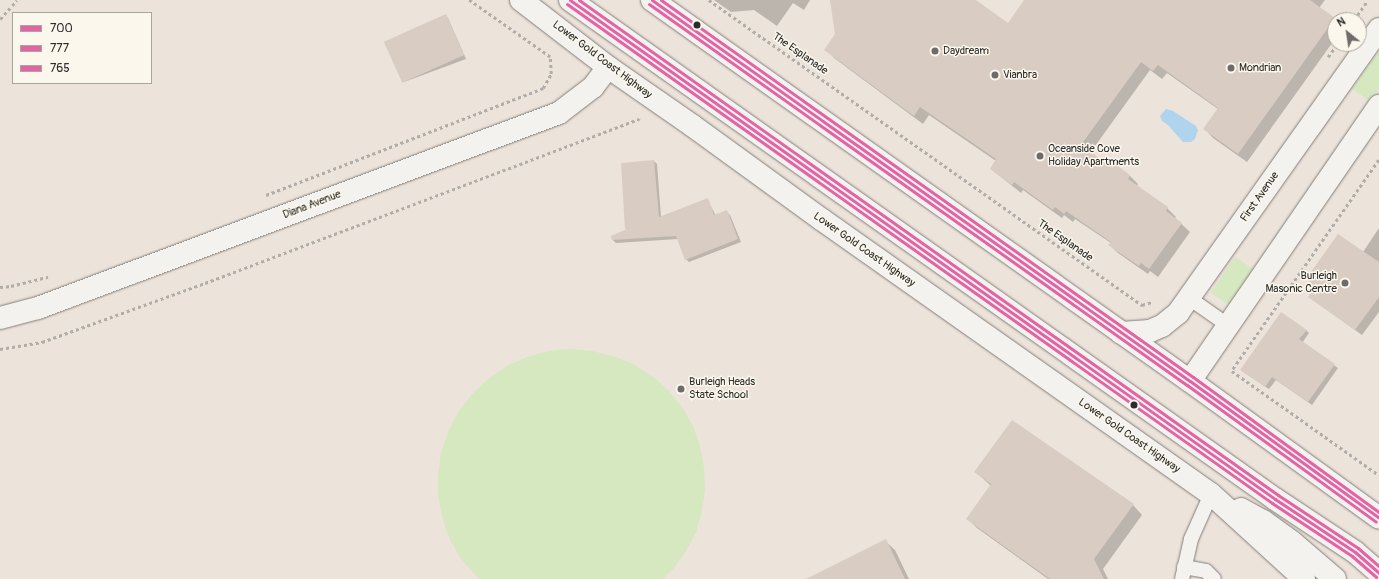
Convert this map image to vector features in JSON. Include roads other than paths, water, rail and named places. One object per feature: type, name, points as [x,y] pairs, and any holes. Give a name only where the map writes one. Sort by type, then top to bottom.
[{"type":"main road","name":"Lower Gold Coast Highway","points":[[521,0],[608,67],[1212,494],[1263,521],[1305,551],[1335,579]]},
{"type":"main road","points":[[570,0],[1268,494],[1355,552],[1379,573]]},
{"type":"main road","points":[[652,0],[1190,381],[1379,518]]},
{"type":"main road","name":"First Avenue","points":[[1121,333],[1150,331],[1162,326],[1178,313],[1379,29]]},
{"type":"main road","name":"Diana Avenue","points":[[0,318],[38,308],[559,113],[593,87],[608,67]]},
{"type":"main road","points":[[1190,381],[1379,106]]},
{"type":"main road","name":"Lower Gold Coast Highway","points":[[1212,494],[1304,579]]},
{"type":"lane","points":[[1189,298],[1229,326]]},
{"type":"lane","points":[[1212,494],[1191,540],[1183,573],[1206,571],[1214,579]]},
{"type":"water","points":[[1166,109],[1173,111],[1196,126],[1198,130],[1195,139],[1191,142],[1183,142],[1168,125],[1162,121],[1160,116]]},
{"type":"place","name":"Daydream","points":[[935,51]]},
{"type":"place","name":"Mondrian","points":[[1231,68]]},
{"type":"place","name":"Vianbra","points":[[995,75]]},
{"type":"place","name":"Oceanside Cove Holiday Apartments","points":[[1040,156]]},
{"type":"place","name":"Burleigh Masonic Centre","points":[[1345,283]]},
{"type":"place","name":"Burleigh Heads State School","points":[[681,389]]}]
